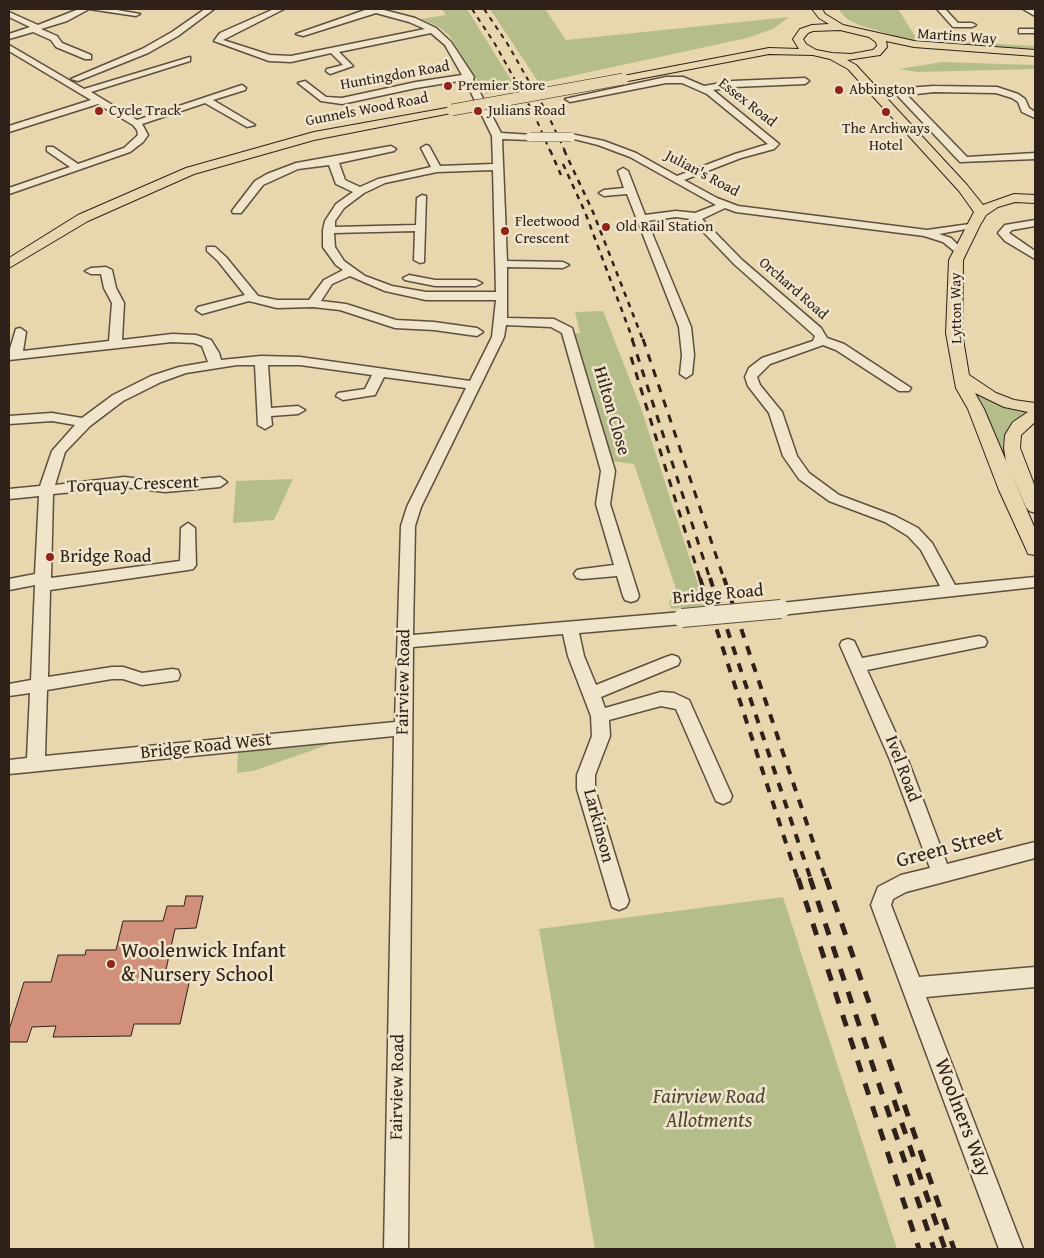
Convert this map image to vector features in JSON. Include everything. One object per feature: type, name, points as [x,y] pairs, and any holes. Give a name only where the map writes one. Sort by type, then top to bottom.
[{"type":"main road","points":[[807,9],[813,20],[812,28]]},
{"type":"main road","points":[[817,9],[822,16],[840,27]]},
{"type":"main road","points":[[813,52],[802,46],[798,40],[799,35],[812,28],[840,27],[857,29],[873,35],[923,45],[1035,53]]},
{"type":"main road","points":[[873,35],[881,41],[882,46],[871,54],[865,70],[960,172],[983,190],[1014,198],[1035,199]]},
{"type":"main road","name":"Gunnels Wood Road","points":[[619,77],[798,40]]},
{"type":"main road","name":"Martins Way","points":[[832,56],[916,49],[1035,58]]},
{"type":"main road","name":"Gunnels Wood Road","points":[[9,254],[83,214],[170,172],[250,146],[331,128],[769,51],[813,52],[832,56]]},
{"type":"main road","points":[[832,56],[852,67],[963,188],[981,212],[997,202],[1014,198]]},
{"type":"main road","name":"Lytton Way","points":[[981,212],[960,252],[955,272],[954,332],[964,378],[964,388],[976,409],[1008,490],[1035,548]]},
{"type":"main road","name":"Gunnels Wood Road","points":[[9,264],[55,229]]},
{"type":"main road","points":[[964,378],[990,396],[1010,404],[1035,408]]},
{"type":"main road","points":[[1035,414],[1019,426],[1013,436],[1012,448],[1015,461],[1035,507]]},
{"type":"street","points":[[9,37],[84,9]]},
{"type":"street","points":[[93,9],[137,14]]},
{"type":"street","points":[[75,79],[145,51],[170,37],[210,9]]},
{"type":"street","points":[[280,9],[223,35],[218,41],[275,60],[334,51],[433,30]]},
{"type":"street","points":[[300,34],[374,9],[412,20],[433,30],[448,44],[470,77],[496,136]]},
{"type":"street","points":[[941,9],[943,14],[956,25]]},
{"type":"street","points":[[1027,9],[1035,14]]},
{"type":"street","points":[[9,14],[54,38],[59,45],[87,57]]},
{"type":"street","points":[[942,26],[972,25]]},
{"type":"street","points":[[1022,31],[1035,31]]},
{"type":"street","points":[[9,48],[136,123],[142,129],[143,135],[133,146],[9,191]]},
{"type":"street","points":[[330,71],[349,66],[334,51]]},
{"type":"street","points":[[11,61],[24,57]]},
{"type":"street","points":[[83,92],[187,59]]},
{"type":"street","name":"Huntingdon Road","points":[[302,83],[319,97],[342,101],[416,85],[470,77]]},
{"type":"street","name":"Essex Road","points":[[570,99],[671,80],[682,80],[704,88],[774,145],[677,179]]},
{"type":"street","points":[[704,88],[733,84],[804,81]]},
{"type":"street","points":[[136,123],[242,88]]},
{"type":"street","points":[[1035,115],[1026,110],[1022,101],[1015,96],[997,90],[934,89],[902,92],[902,96],[964,160],[1035,156]]},
{"type":"street","points":[[206,100],[250,125]]},
{"type":"street","points":[[9,129],[98,101]]},
{"type":"street","name":"Julian's Road","points":[[496,136],[588,139],[617,148],[725,205],[751,212],[926,233],[947,240],[960,252]]},
{"type":"street","name":"Fairview Road","points":[[396,1249],[404,642],[408,526],[414,507],[498,338],[502,296],[496,136]]},
{"type":"street","points":[[426,148],[437,169]]},
{"type":"street","points":[[50,149],[77,167]]},
{"type":"street","points":[[238,211],[259,184],[271,176],[296,166],[333,161],[391,149]]},
{"type":"street","points":[[333,161],[340,182],[360,191]]},
{"type":"street","points":[[497,167],[437,169],[409,173],[382,181],[360,191],[334,213],[328,230],[329,247],[340,263],[351,272],[373,283],[402,292],[451,298],[502,296]]},
{"type":"street","points":[[623,171],[685,327],[688,355],[686,374]]},
{"type":"street","points":[[409,173],[417,183],[448,178],[475,177]]},
{"type":"street","points":[[604,193],[632,191]]},
{"type":"street","points":[[420,260],[422,198]]},
{"type":"street","points":[[641,219],[676,214],[697,216],[725,205]]},
{"type":"street","points":[[805,217],[807,206]]},
{"type":"street","name":"Orchard Road","points":[[697,216],[696,219],[703,227],[750,274],[817,331],[821,340],[840,347],[904,388]]},
{"type":"street","points":[[1035,223],[1009,228],[1003,233],[1009,240],[1035,256]]},
{"type":"street","name":"Julian's Road","points":[[926,233],[973,225]]},
{"type":"street","points":[[328,230],[421,228]]},
{"type":"street","points":[[211,249],[222,259],[251,297],[271,304],[313,303],[342,307],[395,324],[434,326],[477,332]]},
{"type":"street","points":[[501,264],[563,265]]},
{"type":"street","points":[[91,271],[110,270],[110,288],[118,303],[115,345]]},
{"type":"street","points":[[313,303],[328,282],[351,272]]},
{"type":"street","points":[[402,292],[411,279],[435,283],[476,283]]},
{"type":"street","points":[[202,310],[251,297]]},
{"type":"street","name":"Hilton Close","points":[[501,321],[554,323],[568,331],[608,471],[603,504],[631,596]]},
{"type":"street","points":[[20,332],[12,356],[172,338],[196,339],[207,344],[214,352],[215,364]]},
{"type":"street","points":[[821,340],[817,344],[766,361],[754,371],[752,377],[754,386],[775,412],[790,456],[804,476],[834,498],[890,519],[913,532],[927,547],[950,590]]},
{"type":"street","points":[[261,360],[265,419],[298,410]]},
{"type":"street","name":"Torquay Crescent","points":[[36,764],[46,489],[58,452],[84,422],[125,395],[156,379],[215,364],[261,360],[300,361],[473,385]]},
{"type":"street","points":[[343,396],[372,397],[380,372]]},
{"type":"street","points":[[9,420],[52,417],[84,422]]},
{"type":"street","name":"Torquay Crescent","points":[[9,494],[127,482],[165,487],[220,482]]},
{"type":"street","points":[[9,584],[188,566],[188,528]]},
{"type":"street","points":[[582,574],[623,570]]},
{"type":"street","name":"Bridge Road","points":[[404,642],[781,609],[1035,582]]},
{"type":"street","name":"Larkinson","points":[[570,627],[576,656],[600,716],[602,736],[588,769],[586,789],[619,901]]},
{"type":"street","points":[[858,665],[979,642]]},
{"type":"street","name":"Ivel Road","points":[[848,645],[899,760],[942,874]]},
{"type":"street","points":[[592,694],[672,661]]},
{"type":"street","points":[[9,690],[112,673],[124,673],[142,679],[172,675]]},
{"type":"street","points":[[600,716],[661,699],[674,700],[682,705],[723,796]]},
{"type":"street","name":"Bridge Road West","points":[[9,767],[403,728]]},
{"type":"street","name":"Green Street","points":[[882,898],[889,889],[901,884],[1035,850]]},
{"type":"street","name":"Woolners Way","points":[[882,898],[884,913],[1011,1249]]},
{"type":"street","points":[[913,988],[1035,978]]},
{"type":"green space","points":[[442,9],[467,9],[516,88],[486,94],[449,35],[437,26],[421,19],[446,15]]},
{"type":"green space","points":[[490,9],[545,9],[566,40],[789,17],[773,29],[747,38],[539,83]]},
{"type":"green space","points":[[838,9],[898,9],[917,39],[1035,46],[1035,51],[925,43],[905,39],[859,25],[847,19]]},
{"type":"green space","points":[[942,62],[1035,65],[1035,69],[918,72],[899,69]]},
{"type":"green space","points":[[603,311],[641,408],[705,606],[671,609],[669,602],[677,592],[634,464],[611,461],[575,333],[580,333],[575,312]]},
{"type":"green space","points":[[974,392],[997,404],[1029,412],[1015,420],[1004,436],[1003,446],[1009,463],[1005,463]]},
{"type":"green space","points":[[293,479],[274,520],[233,523],[236,481]]},
{"type":"green space","points":[[336,742],[253,771],[237,773],[238,751]]},
{"type":"green space","name":"Fairview Road Allotments","points":[[783,897],[897,1249],[595,1249],[539,929]]},
{"type":"building","name":"Woolenwick Infant & Nursery School","points":[[186,896],[203,896],[196,928],[175,929],[165,974],[191,974],[180,1024],[134,1024],[131,1036],[53,1037],[56,1026],[32,1027],[27,1042],[9,1042],[9,1030],[24,982],[51,982],[58,955],[85,955],[86,950],[116,950],[123,921],[163,921],[167,906],[184,906]]},
{"type":"railway","points":[[472,9],[495,44],[534,114],[550,151]]},
{"type":"railway","points":[[484,9],[507,43],[547,113],[565,151]]},
{"type":"railway","points":[[550,150],[561,175]]},
{"type":"railway","points":[[564,150],[593,212],[643,340]]},
{"type":"railway","points":[[563,164],[585,212],[633,340]]},
{"type":"railway","points":[[632,339],[710,579]]},
{"type":"railway","points":[[643,339],[724,579]]},
{"type":"railway","points":[[631,357],[700,579]]},
{"type":"railway","points":[[700,578],[798,880]]},
{"type":"railway","points":[[710,578],[811,880]]},
{"type":"railway","points":[[724,578],[826,880]]},
{"type":"railway","points":[[798,878],[919,1249]]},
{"type":"railway","points":[[810,878],[934,1249]]},
{"type":"railway","points":[[826,878],[954,1249]]},
{"type":"railway","points":[[894,1100],[945,1249]]},
{"type":"place","name":"Premier Store","points":[[448,86]]},
{"type":"place","name":"Abbington","points":[[839,90]]},
{"type":"place","name":"Cycle Track","points":[[99,111]]},
{"type":"place","name":"Julians Road","points":[[478,111]]},
{"type":"place","name":"The Archways Hotel","points":[[886,112]]},
{"type":"place","name":"Old Rail Station","points":[[606,227]]},
{"type":"place","name":"Fleetwood Crescent","points":[[505,231]]},
{"type":"place","name":"Bridge Road","points":[[50,557]]},
{"type":"place","name":"Woolenwick Infant & Nursery School","points":[[111,964]]}]
